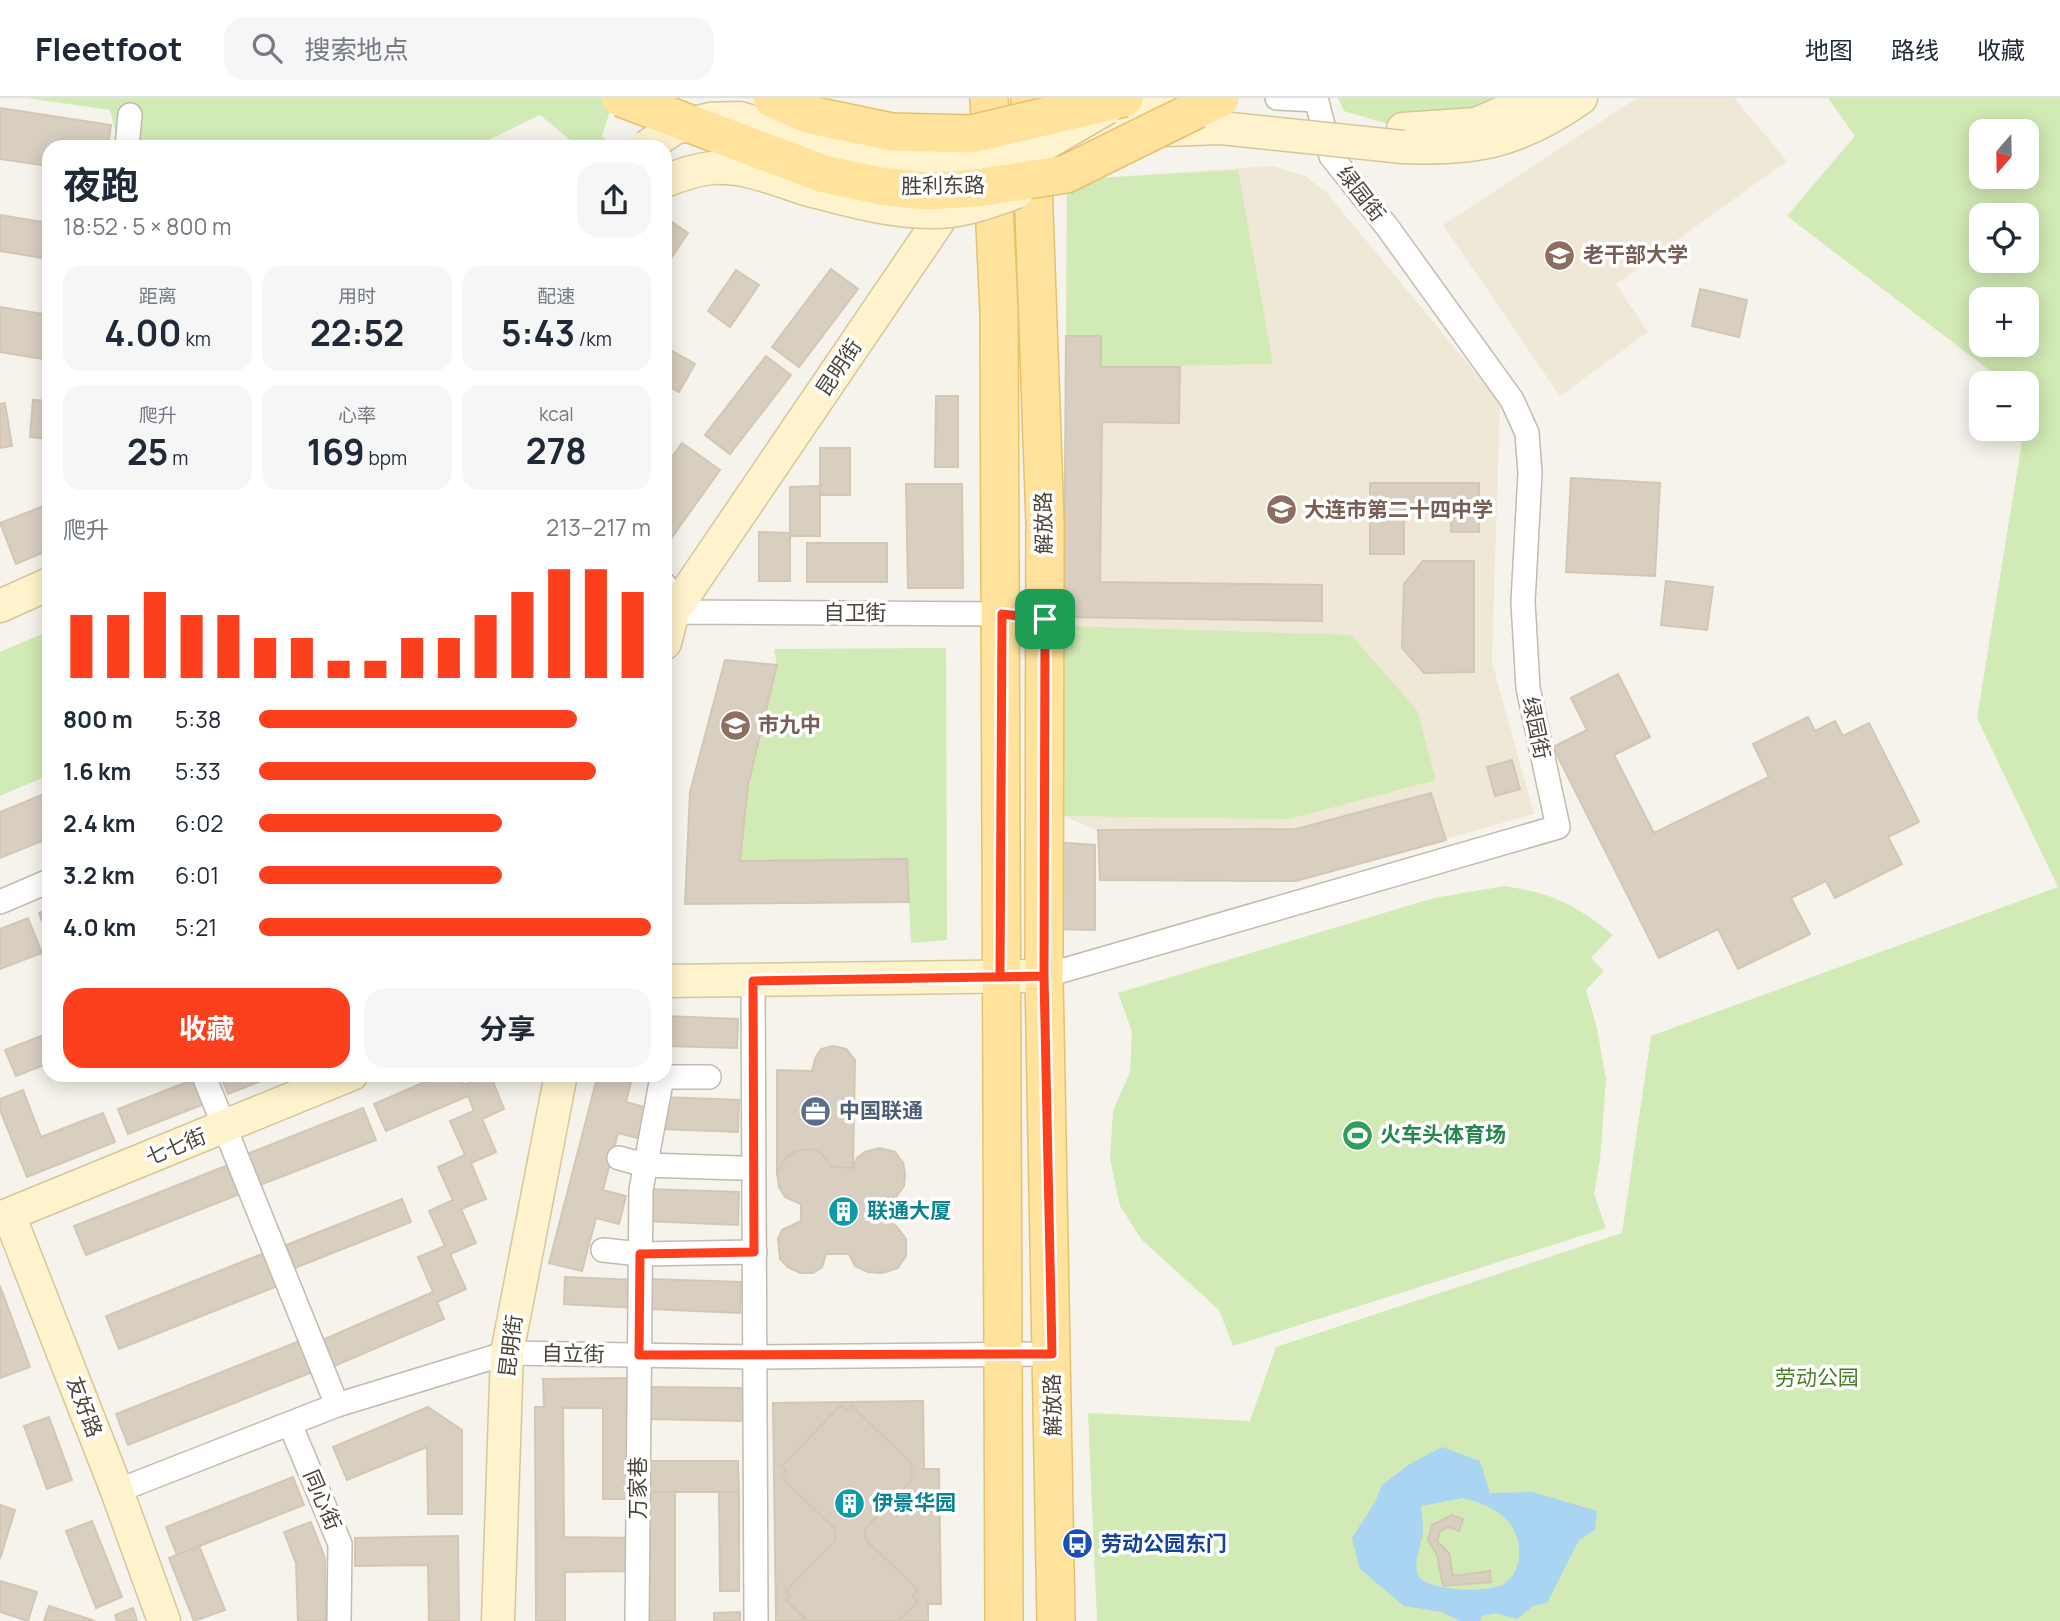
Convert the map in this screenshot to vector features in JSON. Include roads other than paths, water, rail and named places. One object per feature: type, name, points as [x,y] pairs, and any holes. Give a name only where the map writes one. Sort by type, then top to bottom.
[{"type":"main road","name":"胜利东路","points":[[621,98],[824,174],[881,186],[927,191],[1066,174],[1223,112]]},
{"type":"main road","points":[[772,98],[810,115],[892,132],[971,134],[1117,99],[1403,138],[1447,149],[1482,145],[1531,128],[1581,98]]},
{"type":"main road","name":"解放路","points":[[989,98],[999,311],[1002,614],[1000,977],[1004,1621]]},
{"type":"main road","name":"昆明街","points":[[672,598],[1024,98]]},
{"type":"main road","name":"解放路","points":[[1030,98],[1045,522],[1044,976],[1056,1621]]},
{"type":"main road","points":[[1403,138],[1476,124],[1537,98]]},
{"type":"main road","points":[[657,140],[676,128],[710,118],[740,118],[829,145],[875,155],[926,161],[968,160],[1045,144],[1117,99]]},
{"type":"main road","points":[[1030,135],[1223,112]]},
{"type":"main road","points":[[672,178],[713,168],[751,172],[809,190],[880,206],[930,212],[975,207],[1066,174]]},
{"type":"main road","points":[[0,606],[42,587]]},
{"type":"main road","points":[[0,629],[42,611]]},
{"type":"main road","points":[[672,981],[1044,976]]},
{"type":"main road","name":"七七街","points":[[3,1209],[224,1127],[333,1082]]},
{"type":"main road","name":"昆明街","points":[[498,1621],[507,1353],[559,1082]]},
{"type":"main road","name":"友好路","points":[[3,1209],[117,1491],[164,1621]]},
{"type":"street","points":[[1277,98],[1316,99]]},
{"type":"street","name":"绿园街","points":[[1044,976],[1558,827],[1528,688],[1523,602],[1530,473],[1527,433],[1512,400],[1388,228],[1331,156],[1316,99]]},
{"type":"street","points":[[128,140],[130,115]]},
{"type":"street","name":"自卫街","points":[[672,604],[1002,614],[1045,619]]},
{"type":"street","points":[[0,902],[42,884]]},
{"type":"street","points":[[753,981],[755,1621]]},
{"type":"street","name":"万家巷","points":[[672,1077],[709,1077]]},
{"type":"street","points":[[206,1082],[337,1405]]},
{"type":"street","name":"万家巷","points":[[637,1621],[641,1189],[661,1082]]},
{"type":"street","points":[[618,1158],[645,1165],[739,1168]]},
{"type":"street","points":[[603,1250],[640,1254],[754,1252]]},
{"type":"street","name":"自立街","points":[[117,1491],[337,1405],[507,1353],[754,1357],[1052,1354]]},
{"type":"street","name":"同心街","points":[[290,1424],[340,1544],[339,1621]]},
{"type":"water","points":[[1442,1447],[1480,1461],[1490,1493],[1532,1492],[1597,1511],[1595,1530],[1579,1540],[1547,1603],[1533,1606],[1517,1619],[1496,1613],[1482,1616],[1480,1621],[1460,1621],[1442,1612],[1404,1606],[1360,1569],[1352,1538],[1375,1502],[1382,1485],[1410,1464]],"holes":[[[1463,1498],[1504,1517],[1516,1534],[1519,1557],[1512,1576],[1497,1587],[1473,1590],[1445,1588],[1423,1581],[1417,1569],[1423,1533],[1421,1506]]]},
{"type":"place","name":"老干部大学","points":[[1560,255]]},
{"type":"place","name":"大连市第二十四中学","points":[[1281,510]]},
{"type":"place","name":"市九中","points":[[735,725]]},
{"type":"place","name":"中国联通","points":[[816,1111]]},
{"type":"place","name":"火车头体育场","points":[[1357,1135]]},
{"type":"place","name":"联通大厦","points":[[844,1211]]},
{"type":"place","name":"伊景华园","points":[[849,1503]]},
{"type":"place","name":"劳动公园东门","points":[[1078,1544]]},
{"type":"park label","name":"劳动公园","points":[[1817,1378]]}]
